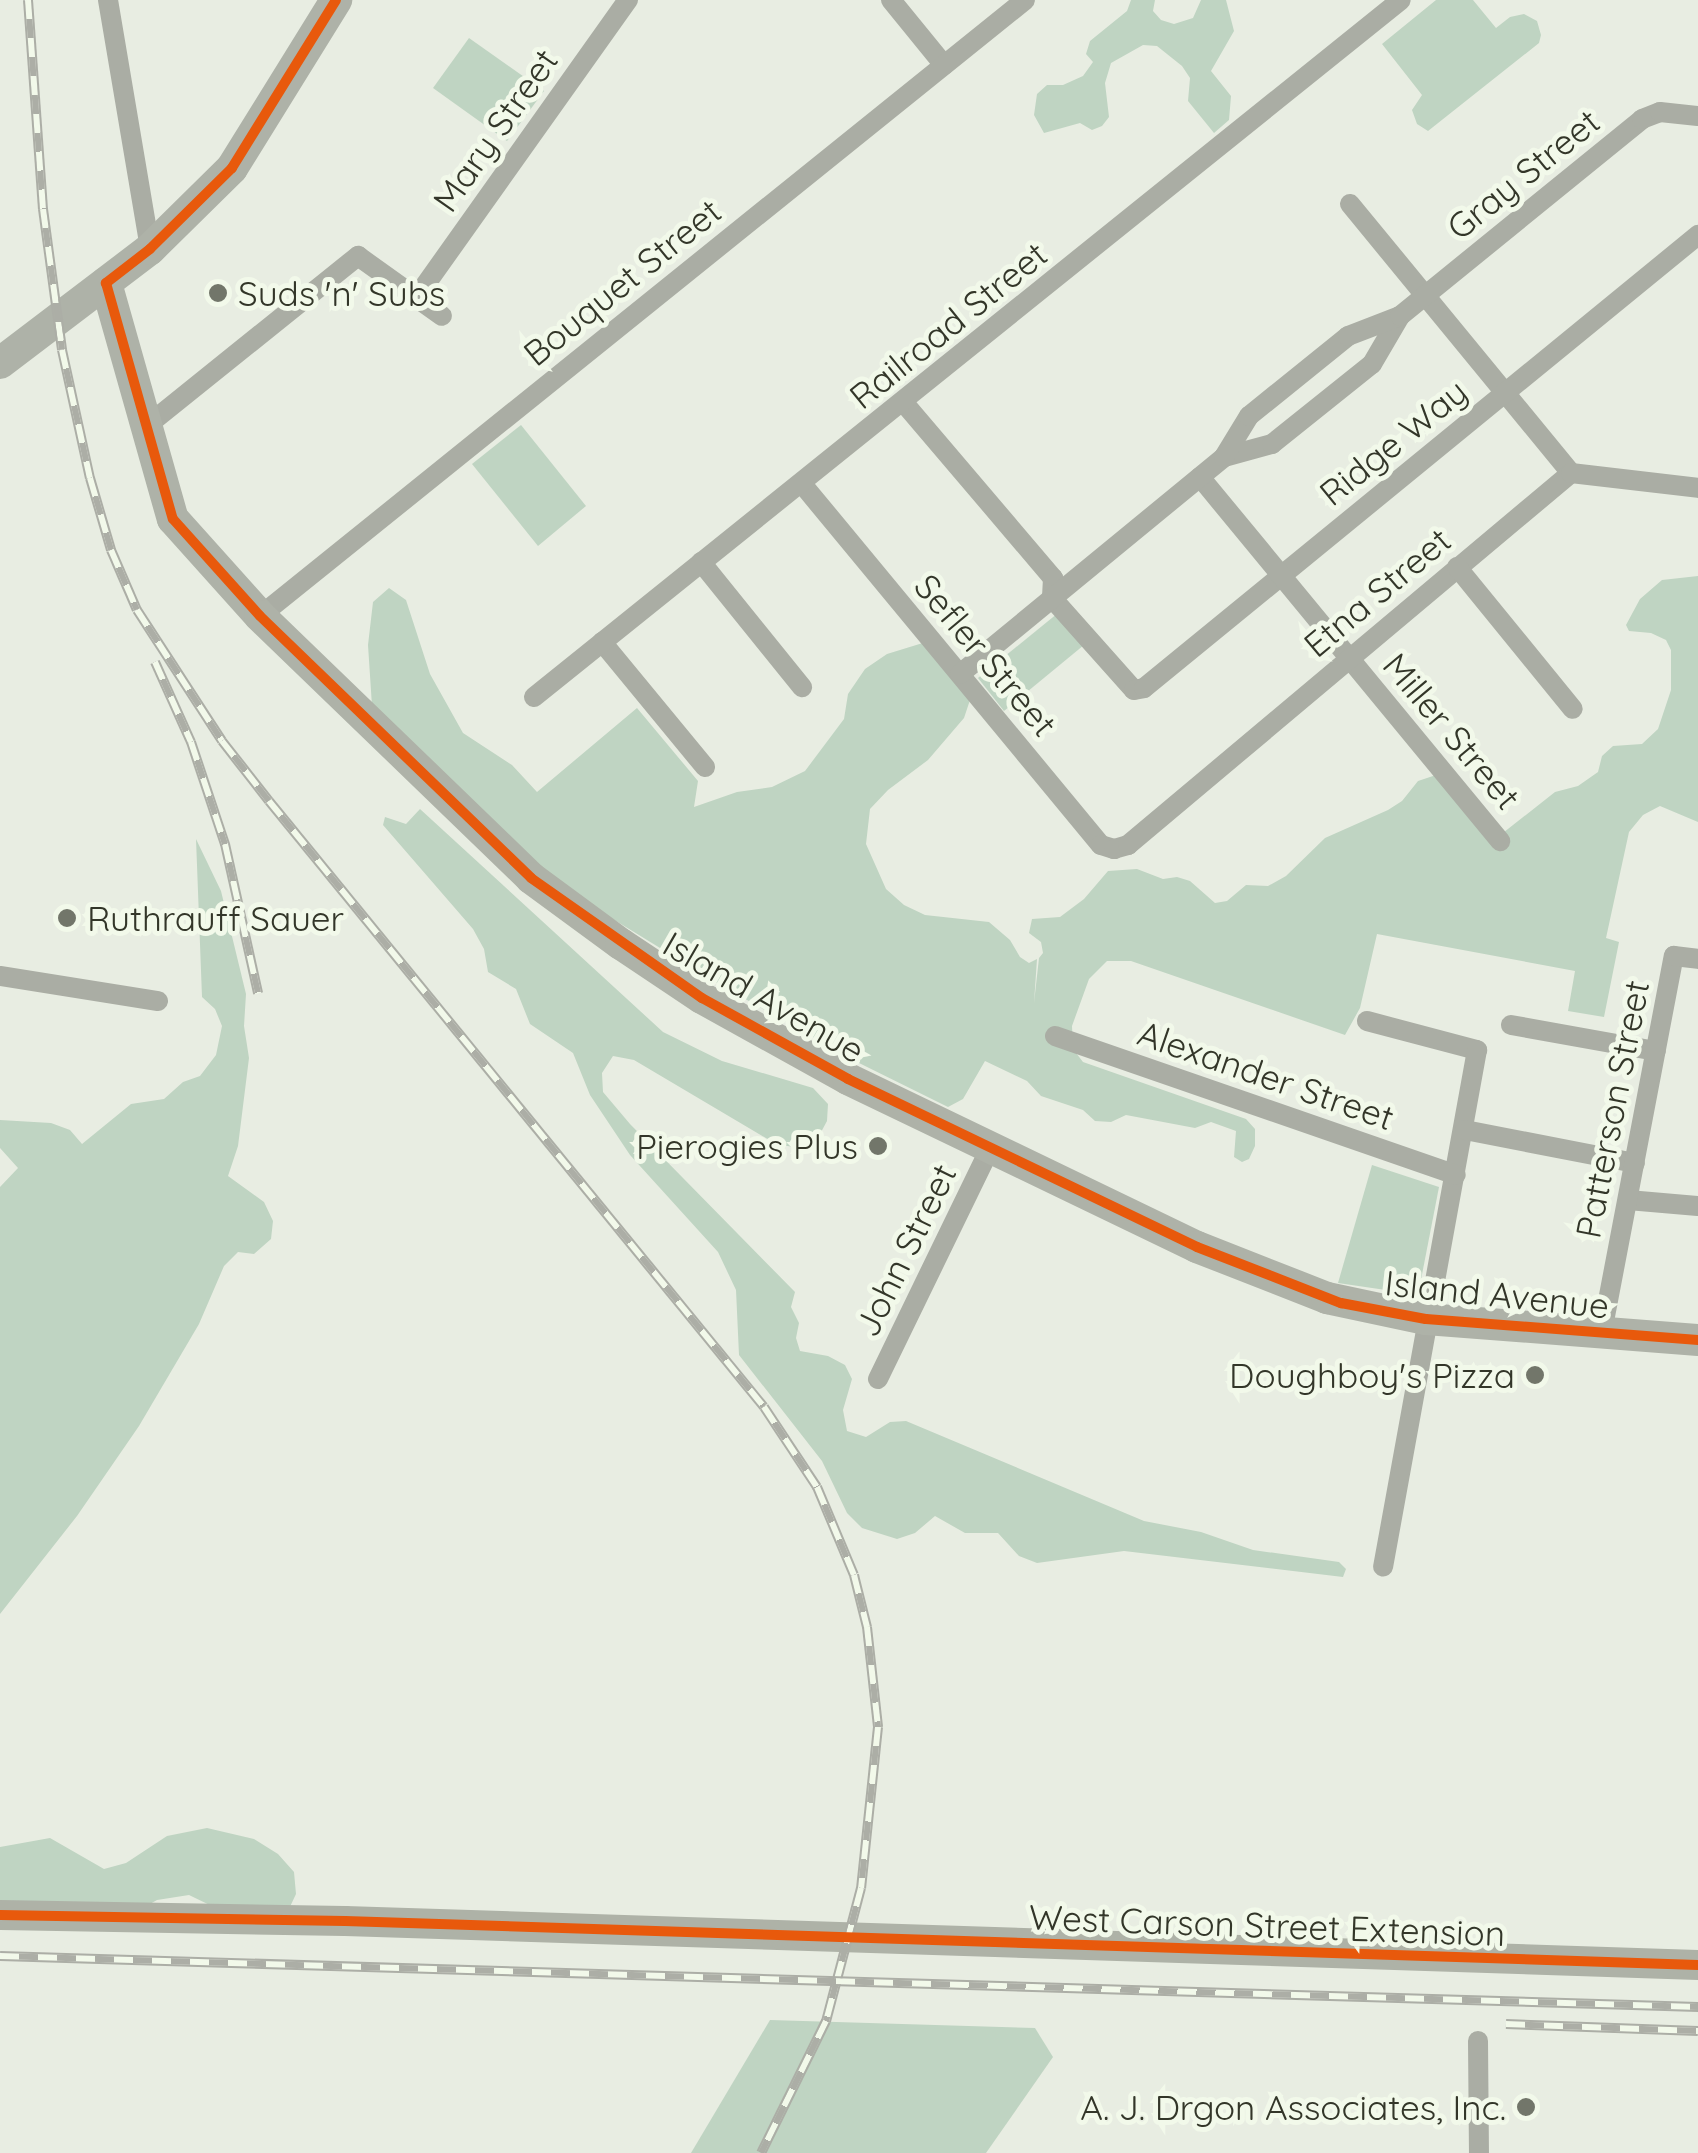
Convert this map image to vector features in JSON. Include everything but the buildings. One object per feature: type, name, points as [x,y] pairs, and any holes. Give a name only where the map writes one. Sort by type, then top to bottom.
[{"type":"main road","points":[[0,363],[150,249],[232,168],[336,0]]},
{"type":"main road","name":"Island Avenue","points":[[106,283],[144,428],[173,519],[260,616],[531,878],[702,998],[848,1078],[1196,1247],[1327,1298],[1426,1319],[1698,1340]]},
{"type":"street","points":[[108,0],[150,249]]},
{"type":"street","name":"Mary Street","points":[[416,298],[628,0]]},
{"type":"street","points":[[891,0],[944,65]]},
{"type":"street","name":"Bouquet Street","points":[[260,616],[1025,0]]},
{"type":"street","name":"Railroad Street","points":[[534,697],[803,485],[1402,0]]},
{"type":"street","name":"Gray Street","points":[[960,674],[1053,588],[1224,457],[1249,416],[1348,336],[1400,316],[1642,118],[1660,112],[1698,116]]},
{"type":"street","points":[[1350,204],[1570,474],[1698,488]]},
{"type":"street","name":"Ridge Way","points":[[1053,588],[1126,684],[1134,690],[1144,688],[1698,235]]},
{"type":"street","points":[[144,428],[358,256],[442,316]]},
{"type":"street","name":"Gray Street","points":[[1224,457],[1272,444],[1315,410],[1372,364],[1400,316]]},
{"type":"street","points":[[904,403],[1053,588]]},
{"type":"street","name":"Etna Street","points":[[1128,845],[1570,474]]},
{"type":"street","name":"Miller Street","points":[[1200,477],[1500,841]]},
{"type":"street","name":"Sefler Street","points":[[803,485],[1102,845],[1114,849],[1128,845]]},
{"type":"street","points":[[702,562],[802,687]]},
{"type":"street","points":[[1457,566],[1572,709]]},
{"type":"street","points":[[602,642],[705,767]]},
{"type":"street","name":"Patterson Street","points":[[1602,1332],[1674,956],[1698,959]]},
{"type":"street","points":[[0,976],[158,1001]]},
{"type":"street","points":[[1367,1021],[1477,1050],[1383,1567]]},
{"type":"street","points":[[1511,1025],[1656,1051]]},
{"type":"street","name":"Alexander Street","points":[[1055,1036],[1456,1174]]},
{"type":"street","points":[[1464,1130],[1635,1163]]},
{"type":"street","name":"John Street","points":[[878,1379],[990,1148]]},
{"type":"street","points":[[1628,1200],[1698,1206]]},
{"type":"street","name":"West Carson Street Extension","points":[[0,1915],[1698,1965]]},
{"type":"street","points":[[1478,2041],[1479,2153]]},
{"type":"green space","points":[[1131,0],[1155,0],[1153,11],[1161,20],[1174,24],[1193,18],[1201,0],[1226,0],[1234,31],[1211,71],[1231,96],[1229,120],[1214,133],[1188,101],[1190,78],[1182,66],[1157,46],[1143,45],[1111,63],[1105,83],[1109,117],[1102,126],[1092,130],[1080,123],[1044,133],[1034,115],[1037,94],[1047,85],[1063,85],[1083,76],[1093,62],[1086,54],[1090,41],[1127,11]]},
{"type":"green space","points":[[1436,0],[1473,0],[1496,28],[1510,17],[1524,14],[1537,21],[1541,35],[1539,43],[1428,131],[1417,124],[1412,110],[1422,95],[1382,44]]},
{"type":"green space","points":[[469,38],[544,91],[507,141],[433,88]]},
{"type":"green space","points":[[521,425],[586,506],[538,546],[472,464]]},
{"type":"green space","points":[[1698,576],[1698,822],[1660,806],[1643,815],[1629,832],[1606,938],[1619,942],[1604,1017],[1568,1011],[1575,971],[1377,934],[1360,1008],[1345,1035],[1131,961],[1107,961],[1089,979],[1072,1026],[1073,1049],[1083,1062],[1246,1119],[1255,1129],[1255,1146],[1249,1159],[1242,1162],[1234,1157],[1236,1131],[1211,1122],[1195,1128],[1126,1115],[1111,1122],[1095,1121],[1083,1110],[1041,1096],[1027,1081],[985,1061],[963,1099],[948,1107],[857,1062],[717,983],[538,873],[372,706],[368,645],[373,602],[389,588],[406,600],[430,674],[463,733],[512,765],[537,792],[637,708],[698,781],[694,807],[737,792],[772,787],[805,771],[844,719],[848,694],[865,669],[887,654],[926,642],[971,697],[964,718],[928,760],[870,809],[866,844],[886,889],[904,905],[925,915],[989,922],[1010,940],[1020,957],[1029,963],[1037,959],[1034,1003],[1039,958],[1043,953],[1041,942],[1029,933],[1032,919],[1060,917],[1084,899],[1108,871],[1137,869],[1163,879],[1177,877],[1190,881],[1215,903],[1227,901],[1246,885],[1268,886],[1286,876],[1325,838],[1388,810],[1402,801],[1418,781],[1436,775],[1494,840],[1555,792],[1578,786],[1598,772],[1602,756],[1613,746],[1642,744],[1658,729],[1671,690],[1671,650],[1666,640],[1651,633],[1629,631],[1626,625],[1640,599],[1662,580]]},
{"type":"green space","points":[[1058,613],[1084,645],[1004,711],[978,678]]},
{"type":"green space","points":[[420,809],[663,1032],[722,1061],[813,1088],[828,1104],[827,1121],[820,1134],[799,1148],[776,1144],[634,1060],[613,1056],[602,1073],[603,1092],[630,1124],[795,1292],[791,1307],[799,1323],[796,1338],[800,1351],[828,1356],[845,1365],[852,1379],[843,1410],[847,1431],[866,1437],[890,1422],[906,1421],[1144,1521],[1201,1532],[1253,1550],[1339,1562],[1346,1569],[1343,1577],[1124,1551],[1037,1563],[1019,1556],[998,1533],[965,1533],[935,1516],[915,1533],[897,1539],[862,1528],[847,1513],[822,1461],[739,1355],[736,1290],[718,1252],[630,1155],[590,1095],[573,1053],[530,1024],[516,989],[488,972],[484,949],[473,929],[383,825],[385,817],[406,824]]},
{"type":"green space","points":[[196,839],[221,891],[246,994],[244,1026],[249,1058],[238,1146],[228,1176],[264,1202],[273,1221],[271,1239],[254,1254],[238,1252],[224,1266],[199,1324],[139,1426],[77,1516],[0,1614],[0,1187],[18,1168],[0,1148],[0,1120],[51,1123],[70,1130],[82,1144],[131,1104],[164,1099],[183,1082],[200,1076],[216,1055],[222,1026],[215,1009],[202,997]]},
{"type":"green space","points":[[1372,1165],[1439,1187],[1419,1290],[1413,1294],[1338,1283]]},
{"type":"green space","points":[[207,1828],[254,1839],[278,1854],[294,1872],[296,1894],[288,1911],[220,1910],[189,1895],[157,1900],[125,1918],[0,1908],[0,1847],[50,1838],[104,1869],[126,1863],[167,1836]]},
{"type":"green space","points":[[770,2020],[1035,2028],[1053,2057],[986,2153],[691,2153]]},
{"type":"railway","points":[[28,0],[43,209],[62,350],[90,478],[111,550],[137,610],[222,741],[269,801],[764,1407],[817,1487],[854,1575],[867,1627],[878,1727],[861,1888],[826,2021],[761,2153]]},
{"type":"railway","points":[[155,662],[191,742],[225,844],[258,993]]},
{"type":"railway","points":[[0,1956],[1698,2007]]},
{"type":"railway","points":[[1506,2024],[1698,2031]]},
{"type":"cycle path","points":[[336,0],[232,168],[150,249],[106,283],[173,519],[260,616],[531,878],[702,998],[848,1079],[1197,1247],[1341,1303],[1426,1319],[1698,1340]]},
{"type":"cycle path","points":[[0,1915],[345,1921],[1698,1965]]},
{"type":"place","name":"Suds 'n' Subs","points":[[218,293]]},
{"type":"place","name":"Ruthrauff Sauer","points":[[67,918]]},
{"type":"place","name":"Pierogies Plus","points":[[878,1146]]},
{"type":"place","name":"Doughboy's Pizza","points":[[1535,1375]]},
{"type":"place","name":"A. J. Drgon Associates, Inc.","points":[[1526,2107]]}]
